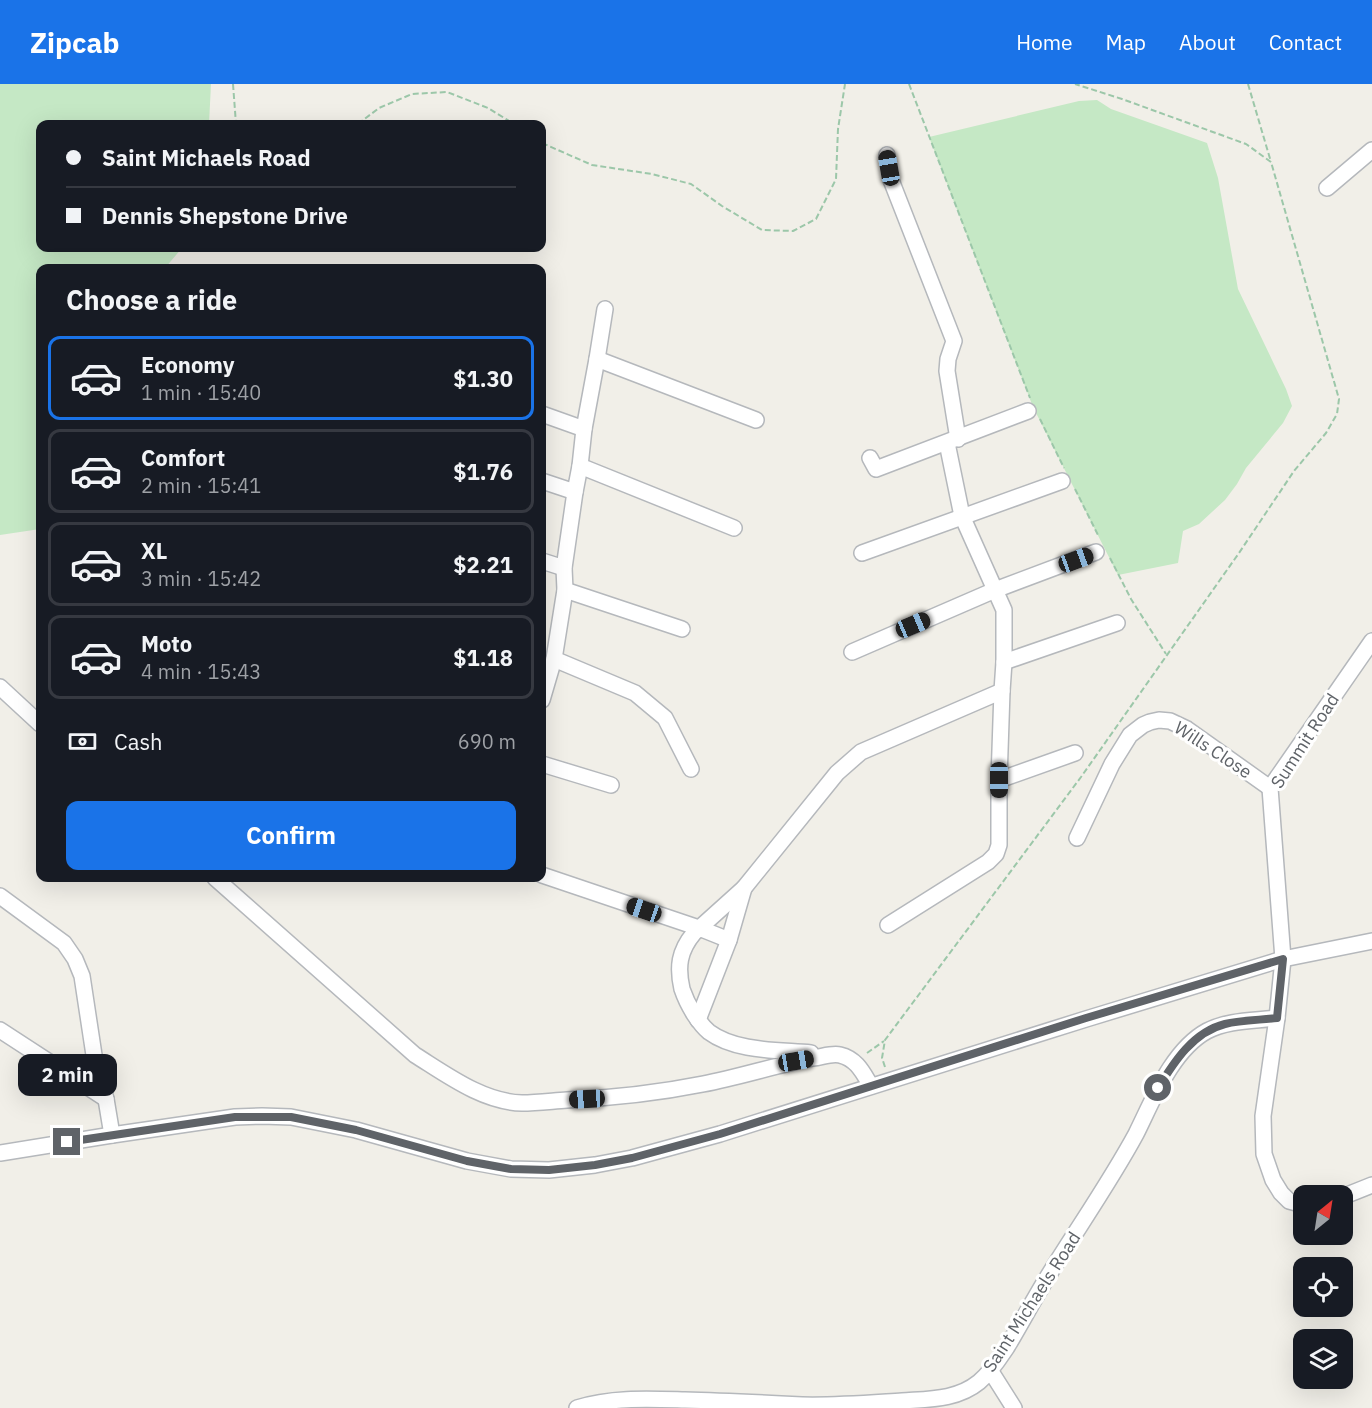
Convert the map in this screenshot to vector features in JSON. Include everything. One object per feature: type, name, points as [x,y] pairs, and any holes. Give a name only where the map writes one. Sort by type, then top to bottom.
[{"type":"street","points":[[1327,188],[1372,150]]},
{"type":"street","points":[[887,155],[891,180],[954,341],[947,371],[962,516],[1004,610],[1005,628],[999,845],[996,854],[988,862],[888,925]]},
{"type":"street","points":[[546,686],[554,659],[565,590],[564,568],[584,429],[605,309]]},
{"type":"street","points":[[597,359],[756,420]]},
{"type":"street","points":[[870,458],[876,470],[1033,412]]},
{"type":"street","points":[[546,415],[584,429]]},
{"type":"street","points":[[580,466],[734,528]]},
{"type":"street","points":[[862,553],[1067,479]]},
{"type":"street","points":[[546,482],[575,492]]},
{"type":"street","points":[[852,652],[995,590],[1102,550]]},
{"type":"street","points":[[546,562],[564,568]]},
{"type":"street","points":[[565,590],[682,629]]},
{"type":"street","points":[[1004,662],[1118,623]]},
{"type":"street","name":"Summit Road","points":[[1293,1202],[1281,1193],[1273,1180],[1264,1154],[1263,1116],[1283,959],[1270,788],[1372,641]]},
{"type":"street","points":[[554,659],[635,693],[665,718],[691,769]]},
{"type":"street","points":[[0,687],[36,720]]},
{"type":"street","points":[[871,1086],[862,1069],[850,1059],[840,1055],[743,1046],[731,1043],[707,1031],[684,996],[680,980],[679,959],[688,940],[744,888],[837,772],[861,752],[1002,691]]},
{"type":"street","name":"Wills Close","points":[[1077,838],[1112,764],[1130,735],[1150,722],[1170,721],[1187,729],[1270,788]]},
{"type":"street","points":[[999,780],[1075,753]]},
{"type":"street","points":[[546,765],[611,785]]},
{"type":"street","points":[[546,876],[729,940]]},
{"type":"street","points":[[220,882],[415,1055],[451,1077],[502,1100],[522,1103],[609,1098],[703,1084],[796,1061],[832,1055]]},
{"type":"street","points":[[698,1020],[729,940],[744,888]]},
{"type":"street","points":[[0,896],[64,943],[75,959],[82,976],[94,1055],[106,1099],[112,1135]]},
{"type":"street","points":[[0,1153],[235,1117],[291,1117],[356,1130],[467,1161],[511,1169],[549,1170],[595,1165],[632,1158],[720,1134],[1086,1018],[1283,959],[1372,941]]},
{"type":"street","name":"Saint Michaels Road","points":[[577,1408],[596,1402],[641,1398],[806,1405],[886,1402],[950,1397],[969,1390],[990,1370],[1019,1328],[1050,1273],[1105,1188],[1172,1066],[1192,1042],[1205,1032],[1225,1024],[1277,1018]]},
{"type":"street","points":[[0,1030],[106,1099]]},
{"type":"street","points":[[1353,1193],[1372,1185]]},
{"type":"street","points":[[990,1370],[1014,1408]]},
{"type":"path","points":[[233,84],[236,120]]},
{"type":"path","points":[[546,145],[592,165],[652,174],[691,184],[762,230],[793,231],[816,219],[836,179],[838,129],[845,84]]},
{"type":"path","points":[[909,84],[1033,412],[1102,550],[1167,655]]},
{"type":"path","points":[[1075,84],[1142,105],[1246,144],[1270,162]]},
{"type":"path","points":[[850,1059],[863,1056],[885,1040],[1081,777],[1294,471],[1326,433],[1337,414],[1339,399],[1248,84]]},
{"type":"path","points":[[363,120],[379,108],[412,94],[447,92],[488,108],[508,120]]},
{"type":"path","points":[[885,1040],[882,1058],[889,1081]]},
{"type":"green space","points":[[0,84],[211,84],[209,120],[36,120],[36,252],[179,252],[168,264],[36,264],[36,530],[0,535]]},
{"type":"green space","points":[[1097,100],[1111,109],[1207,143],[1218,178],[1238,289],[1292,406],[1283,423],[1246,468],[1225,500],[1199,524],[1183,531],[1178,563],[1118,575],[1033,407],[929,137],[1079,101]]},
{"type":"route","points":[[67,1142],[235,1117],[291,1117],[356,1130],[467,1161],[511,1169],[549,1170],[595,1165],[632,1158],[720,1134],[1086,1018],[1283,959],[1277,1018],[1225,1024],[1205,1032],[1192,1042],[1172,1066],[1158,1088]]}]
